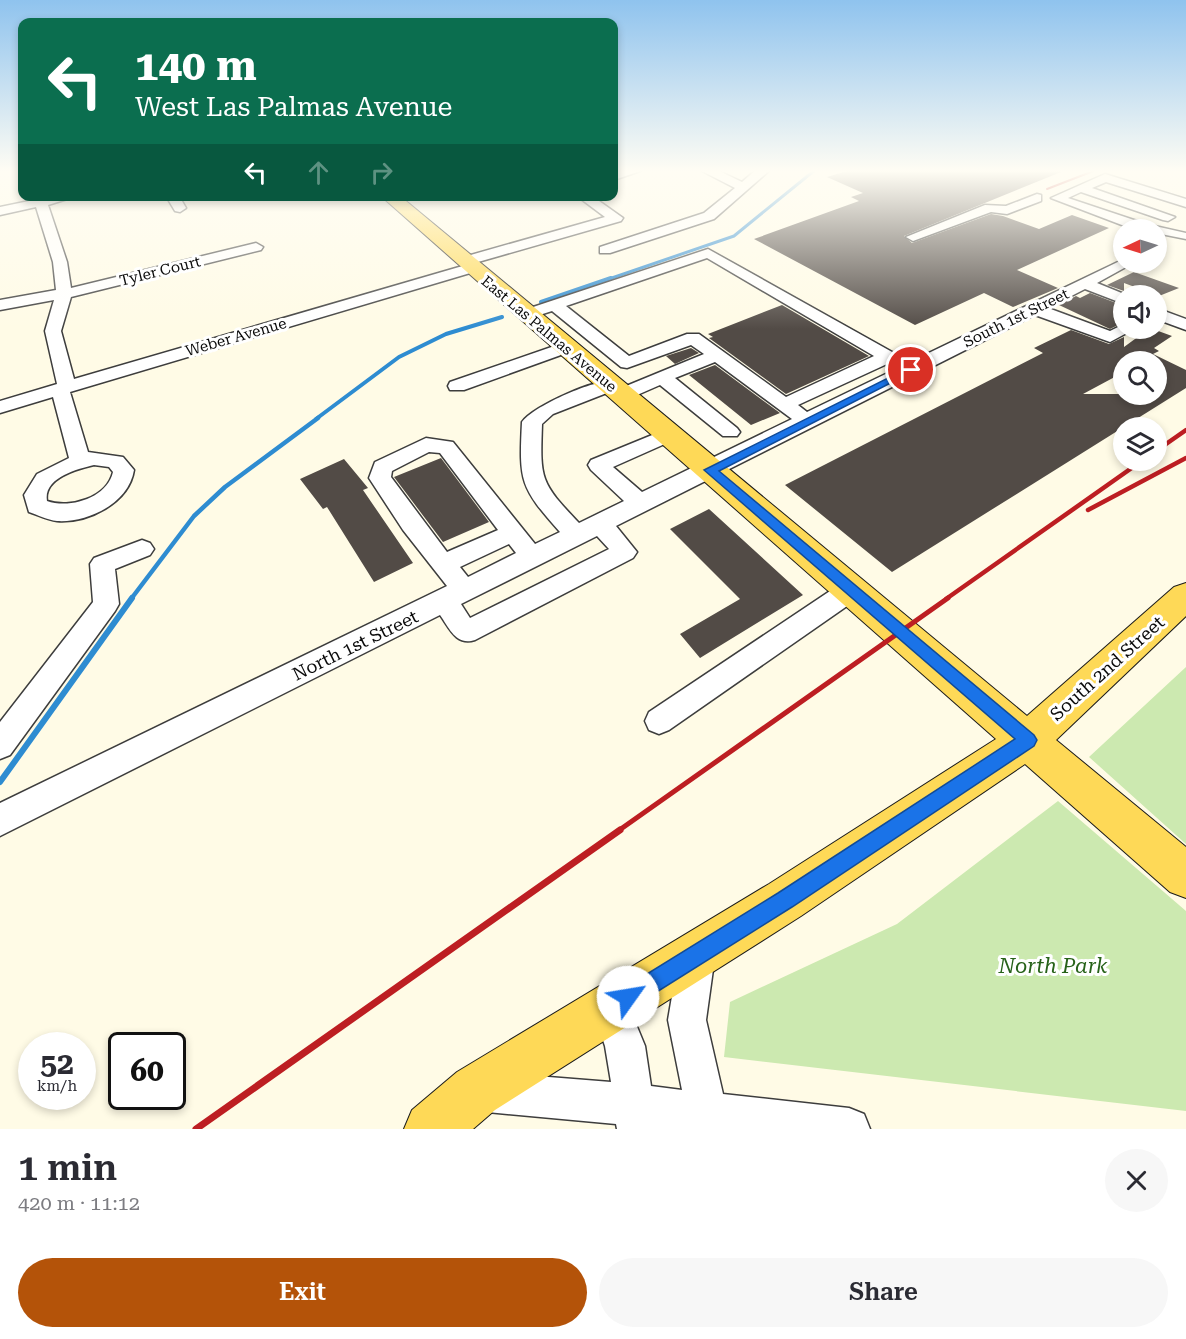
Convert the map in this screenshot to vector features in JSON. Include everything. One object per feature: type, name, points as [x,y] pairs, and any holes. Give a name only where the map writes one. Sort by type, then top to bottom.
[{"type":"main road","name":"East Las Palmas Avenue","points":[[420,223],[1186,876]]},
{"type":"main road","name":"South 2nd Street","points":[[431,1129],[477,1091],[697,955],[1028,740],[1186,596]]},
{"type":"street","points":[[47,223],[60,261],[64,293],[53,331],[80,460]]},
{"type":"street","name":"Weber Avenue","points":[[0,407],[586,223]]},
{"type":"street","points":[[605,250],[690,223]]},
{"type":"street","points":[[913,237],[951,223]]},
{"type":"street","points":[[572,227],[620,260]]},
{"type":"street","points":[[1167,231],[1184,235]]},
{"type":"street","points":[[1167,241],[1184,235]]},
{"type":"street","name":"Tyler Court","points":[[0,305],[64,293],[256,247]]},
{"type":"street","points":[[527,314],[708,253],[911,370]]},
{"type":"street","name":"South 1st Street","points":[[710,470],[1113,270]]},
{"type":"street","points":[[1086,284],[1113,295]]},
{"type":"street","points":[[554,305],[627,363],[693,338],[808,422]]},
{"type":"street","points":[[1034,309],[1075,322],[1110,338],[1113,336]]},
{"type":"street","points":[[1167,317],[1186,325]]},
{"type":"street","points":[[457,386],[566,347]]},
{"type":"street","points":[[577,536],[540,495],[530,467],[532,422],[546,410],[662,377],[717,355]]},
{"type":"street","points":[[785,404],[887,357]]},
{"type":"street","points":[[662,377],[730,432]]},
{"type":"street","points":[[641,504],[598,465],[669,435]]},
{"type":"street","points":[[533,558],[454,454],[446,447],[426,445],[382,467],[380,478],[411,524],[444,564],[466,632],[625,552],[600,525]]},
{"type":"street","name":"North 1st Street","points":[[0,820],[710,470]]},
{"type":"street","points":[[444,564],[514,532]]},
{"type":"street","points":[[0,745],[106,604],[102,564],[142,549]]},
{"type":"street","points":[[659,721],[851,590]]},
{"type":"street","points":[[697,955],[687,1020],[707,1113]]},
{"type":"street","points":[[611,1008],[625,1046],[637,1117]]},
{"type":"street","points":[[477,1091],[637,1117],[707,1113],[849,1129]]},
{"type":"green space","points":[[1186,667],[1186,844],[1089,757]]},
{"type":"green space","name":"North Park","points":[[1058,801],[1186,911],[1186,1111],[724,1057],[730,1002],[897,924]]},
{"type":"building","points":[[799,223],[937,223],[904,236],[912,243],[967,223],[1022,223],[1039,229],[1054,223],[1094,223],[1109,228],[1017,270],[1058,288],[1013,307],[984,293],[915,325],[754,239]]},
{"type":"building","points":[[1132,273],[1137,273],[1179,288],[1167,293],[1167,285],[1124,283],[1124,285],[1113,285],[1113,287],[1107,285]]},
{"type":"building","points":[[1090,293],[1113,302],[1113,328],[1110,329],[1059,305],[1076,296],[1080,298]]},
{"type":"building","points":[[782,305],[869,356],[786,394],[709,338],[713,337],[708,334]]},
{"type":"building","points":[[1071,330],[1109,344],[1124,339],[1124,347],[1135,339],[1167,339],[1167,334],[1172,336],[1154,348],[1159,351],[1113,351],[1113,378],[1083,394],[1113,394],[1113,405],[1159,405],[1140,417],[1113,417],[1113,434],[892,572],[785,485],[1043,353],[1034,348]]},
{"type":"building","points":[[691,348],[699,353],[675,364],[666,356]]},
{"type":"building","points":[[1167,361],[1186,370],[1186,388],[1167,400]]},
{"type":"building","points":[[715,365],[780,413],[751,425],[689,375]]},
{"type":"building","points":[[441,458],[489,522],[443,542],[394,477]]},
{"type":"building","points":[[344,459],[368,488],[363,490],[413,563],[374,582],[327,507],[323,509],[300,479]]},
{"type":"building","points":[[709,509],[803,595],[700,658],[680,634],[740,599],[670,529]]},
{"type":"waterway","points":[[606,280],[734,236],[750,223]]},
{"type":"waterway","points":[[541,302],[611,278]]},
{"type":"waterway","points":[[316,419],[399,357],[446,334],[502,317]]},
{"type":"waterway","points":[[131,599],[194,516],[225,487],[318,418]]},
{"type":"waterway","points":[[0,782],[132,598]]},
{"type":"railway","points":[[1167,443],[1186,430]]},
{"type":"railway","points":[[1088,510],[1186,458]]},
{"type":"railway","points":[[946,599],[1127,471]]},
{"type":"railway","points":[[618,831],[948,598]]},
{"type":"railway","points":[[196,1129],[620,830]]},
{"type":"route","points":[[628,997],[785,900],[1028,740],[710,470],[911,370]]}]
